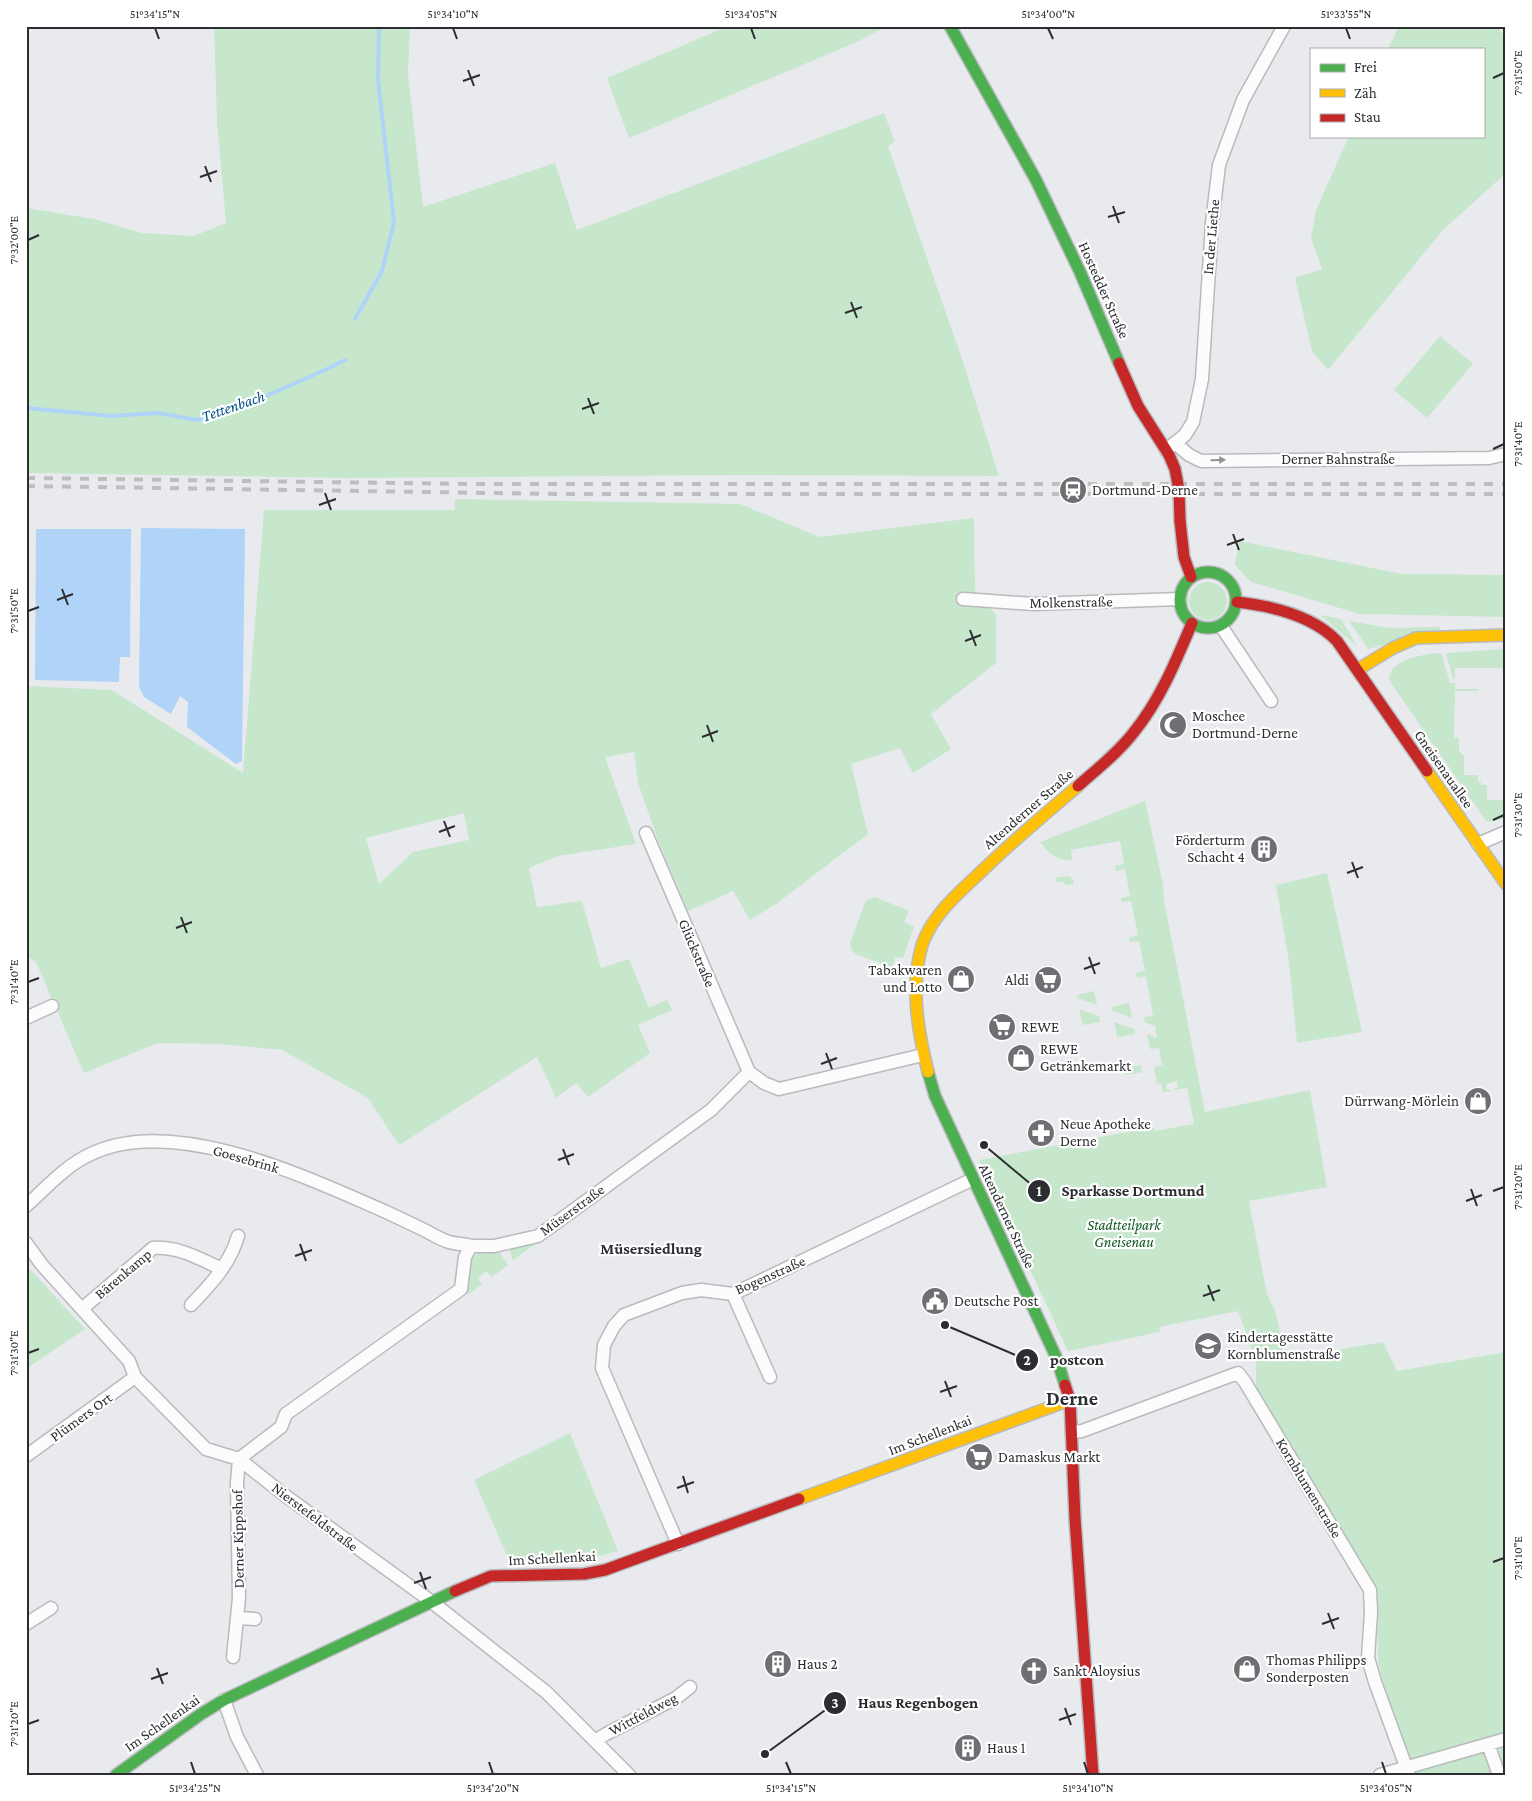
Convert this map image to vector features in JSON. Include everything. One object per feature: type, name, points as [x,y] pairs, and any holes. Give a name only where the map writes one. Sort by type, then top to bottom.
[{"type":"main road","name":"Hostedder Straße","points":[[950,26],[1036,180],[1080,272],[1138,406],[1170,447],[1179,490],[1181,542],[1191,577]]},
{"type":"main road","points":[[1211,572],[1222,575],[1233,587],[1237,602],[1233,615],[1221,626],[1206,628],[1192,624],[1183,613],[1180,599],[1185,584],[1191,577],[1211,572]]},
{"type":"main road","name":"Gneisenauallee","points":[[1237,602],[1276,610],[1313,622],[1326,630],[1337,641],[1506,884]]},
{"type":"main road","name":"Altenderner Straße","points":[[1093,1775],[1075,1519],[1070,1400],[1064,1376],[1057,1359],[944,1117],[931,1083],[923,1056],[916,980],[922,945],[932,925],[945,906],[1022,834],[1121,747],[1152,708],[1182,650],[1192,624]]},
{"type":"main road","points":[[1357,670],[1384,652],[1405,641],[1416,638],[1506,634]]},
{"type":"main road","name":"Im Schellenkai","points":[[116,1775],[201,1714],[224,1700],[491,1576],[584,1574],[606,1570],[1070,1400]]},
{"type":"street","name":"In der Liethe","points":[[1170,447],[1185,435],[1193,422],[1202,379],[1212,223],[1219,165],[1243,100],[1284,26]]},
{"type":"street","name":"Derner Bahnstraße","points":[[1170,447],[1201,460],[1490,458],[1506,454]]},
{"type":"street","name":"Molkenstraße","points":[[963,599],[1033,604],[1180,599]]},
{"type":"street","points":[[1221,626],[1271,701]]},
{"type":"street","points":[[1478,844],[1506,832]]},
{"type":"street","name":"Glückstraße","points":[[646,833],[749,1072]]},
{"type":"street","points":[[26,1018],[52,1006]]},
{"type":"street","points":[[749,1072],[764,1083],[779,1089],[923,1056]]},
{"type":"street","name":"Müserstraße","points":[[472,1246],[494,1246],[538,1236],[711,1110],[749,1072]]},
{"type":"street","name":"Goesebrink","points":[[26,1206],[71,1165],[90,1154],[114,1144],[146,1140],[176,1142],[258,1160],[338,1191],[447,1242],[472,1246]]},
{"type":"street","name":"Bogenstraße","points":[[678,1544],[602,1368],[604,1345],[614,1326],[624,1315],[682,1293],[701,1290],[733,1294],[973,1179]]},
{"type":"street","points":[[191,1304],[222,1270],[233,1252],[238,1236]]},
{"type":"street","name":"Nierstefeldstraße","points":[[26,1242],[42,1265],[130,1361],[134,1377],[206,1449],[240,1459],[283,1494],[432,1602],[546,1692],[629,1775]]},
{"type":"street","points":[[240,1459],[281,1427],[286,1414],[461,1289],[465,1257],[472,1246]]},
{"type":"street","name":"Bärenkamp","points":[[83,1308],[153,1248],[165,1247],[192,1256],[222,1270]]},
{"type":"street","points":[[733,1294],[770,1377]]},
{"type":"street","name":"Kornblumenstraße","points":[[1072,1432],[1082,1431],[1238,1374],[1245,1382],[1370,1590],[1371,1612],[1368,1658],[1408,1771]]},
{"type":"street","name":"Plümers Ort","points":[[26,1456],[134,1377]]},
{"type":"street","name":"Derner Kippshof","points":[[234,1657],[238,1618],[237,1483],[240,1459]]},
{"type":"street","points":[[26,1624],[51,1608]]},
{"type":"street","points":[[238,1618],[255,1619]]},
{"type":"street","name":"Wittfeldweg","points":[[596,1741],[676,1698],[690,1687]]},
{"type":"street","points":[[224,1700],[237,1737],[257,1775]]},
{"type":"street","points":[[1380,1775],[1408,1771],[1506,1739]]},
{"type":"street","points":[[1488,1744],[1500,1775]]},
{"type":"green space","points":[[214,26],[410,26],[408,73],[423,207],[555,163],[577,230],[884,113],[895,142],[888,146],[963,362],[999,476],[734,475],[347,478],[26,473],[26,208],[94,219],[142,233],[194,236],[226,223],[217,122]]},
{"type":"green space","points":[[728,26],[887,26],[859,41],[629,138],[607,78]]},
{"type":"green space","points":[[1399,26],[1498,26],[1506,40],[1506,173],[1443,230],[1328,370],[1312,351],[1295,278],[1322,269],[1311,238],[1316,210],[1348,138],[1484,138],[1484,48],[1388,48]]},
{"type":"green space","points":[[1440,336],[1473,364],[1427,418],[1394,390]]},
{"type":"green space","points":[[455,499],[740,504],[820,537],[974,518],[975,590],[996,615],[996,663],[931,714],[951,749],[913,773],[900,748],[851,764],[868,834],[776,904],[750,920],[733,891],[688,911],[658,840],[638,783],[634,752],[605,757],[636,844],[558,856],[529,868],[537,907],[582,901],[601,968],[629,959],[649,1008],[667,1000],[672,1010],[638,1025],[650,1053],[588,1097],[576,1083],[556,1098],[537,1057],[399,1145],[368,1098],[282,1050],[221,1044],[158,1043],[84,1073],[36,962],[26,956],[26,686],[112,690],[243,773],[264,510],[455,510]],"holes":[[[464,813],[469,840],[413,852],[379,884],[366,838]]]},
{"type":"green space","points":[[1239,541],[1402,574],[1506,575],[1506,617],[1360,614],[1251,582],[1235,565]]},
{"type":"green space","points":[[1208,582],[1221,588],[1227,601],[1221,614],[1208,620],[1195,614],[1189,601],[1195,588]]},
{"type":"green space","points":[[1321,616],[1341,619],[1357,646]]},
{"type":"green space","points":[[1349,621],[1390,628],[1440,627],[1439,630],[1368,649]]},
{"type":"green space","points":[[1506,649],[1506,668],[1455,668],[1455,679],[1453,679],[1446,653]]},
{"type":"green space","points":[[1440,653],[1450,683],[1455,683],[1455,689],[1478,689],[1478,691],[1455,691],[1454,738],[1459,738],[1459,751],[1464,756],[1464,775],[1478,775],[1478,782],[1481,782],[1481,785],[1487,785],[1487,800],[1506,800],[1506,818],[1490,822],[1486,821],[1389,680],[1395,667],[1401,662],[1417,656]]},
{"type":"green space","name":"Stadtteilpark Gneisenau","points":[[1145,801],[1163,884],[1164,900],[1205,1112],[1310,1090],[1327,1187],[1249,1201],[1267,1294],[1276,1313],[1285,1359],[1383,1342],[1397,1371],[1506,1352],[1506,1775],[1409,1775],[1378,1663],[1377,1591],[1256,1389],[1256,1360],[1238,1311],[1159,1327],[1160,1332],[1068,1351],[979,1160],[1154,1127],[1155,1131],[1194,1124],[1187,1088],[1175,1090],[1178,1087],[1177,1081],[1166,1084],[1167,1090],[1170,1089],[1171,1091],[1163,1092],[1161,1083],[1157,1084],[1154,1067],[1162,1065],[1159,1048],[1150,1049],[1147,1034],[1157,1038],[1155,1026],[1145,1023],[1144,1017],[1153,1016],[1146,976],[1137,978],[1136,973],[1145,971],[1139,941],[1130,942],[1129,938],[1138,935],[1131,901],[1122,902],[1121,898],[1130,896],[1125,869],[1116,871],[1115,866],[1124,864],[1120,841],[1071,850],[1072,860],[1054,856],[1040,842]]},
{"type":"green space","points":[[1327,873],[1362,1032],[1297,1043],[1289,962],[1276,885]]},
{"type":"green space","points":[[1068,876],[1073,879],[1074,884],[1065,885],[1064,881],[1056,882],[1055,878]]},
{"type":"green space","points":[[875,897],[909,911],[904,922],[914,927],[903,958],[895,957],[892,968],[856,954],[852,951],[850,943],[865,903],[867,900]]},
{"type":"green space","points":[[1094,991],[1097,1005],[1077,998],[1077,995]]},
{"type":"green space","points":[[1129,1003],[1132,1018],[1112,1010],[1111,1007]]},
{"type":"green space","points":[[1079,1009],[1099,1016],[1100,1022],[1083,1025]]},
{"type":"green space","points":[[1114,1022],[1134,1029],[1135,1034],[1117,1037]]},
{"type":"green space","points":[[1141,1065],[1142,1072],[1125,1075],[1123,1068]]},
{"type":"green space","points":[[537,1243],[513,1260],[511,1248]]},
{"type":"green space","points":[[498,1250],[508,1265],[492,1277],[486,1271],[478,1278],[482,1284],[469,1294],[465,1288],[469,1261],[477,1254]]},
{"type":"green space","points":[[26,1265],[85,1329],[26,1369]]},
{"type":"green space","points":[[570,1433],[618,1551],[577,1559],[508,1558],[474,1480]]},
{"type":"water","points":[[141,528],[245,529],[242,761],[236,764],[187,727],[188,702],[180,696],[171,714],[144,697],[139,686]]},
{"type":"water","points":[[36,529],[131,529],[130,657],[120,657],[119,682],[35,680]]},
{"type":"waterway","name":"Tettenbach","points":[[355,319],[382,271],[394,222],[378,80],[379,26]]},
{"type":"waterway","name":"Tettenbach","points":[[26,408],[112,416],[158,413],[197,420],[239,408],[345,360]]},
{"type":"railway","points":[[26,478],[470,484],[1506,484]]},
{"type":"railway","points":[[26,486],[558,494],[1506,494]]},
{"type":"traffic: fast","points":[[950,26],[1036,180],[1080,272],[1119,363]]},
{"type":"traffic: fast","points":[[1202,572],[1214,572],[1224,576],[1232,584],[1236,600],[1232,616],[1224,624],[1214,628],[1202,628],[1192,624],[1184,616],[1180,606],[1180,594],[1184,584],[1192,576],[1202,572]]},
{"type":"traffic: fast","points":[[928,1072],[935,1096],[1057,1359],[1065,1385]]},
{"type":"traffic: fast","points":[[116,1775],[201,1714],[224,1700],[455,1591]]},
{"type":"traffic: slow","points":[[1357,670],[1393,648],[1416,638],[1506,635]]},
{"type":"traffic: slow","points":[[1427,771],[1506,884]]},
{"type":"traffic: slow","points":[[928,1072],[921,1041],[916,993],[918,961],[927,933],[940,913],[957,894],[1018,837],[1078,786]]},
{"type":"traffic: slow","points":[[799,1499],[1070,1400]]},
{"type":"traffic: jam","points":[[1119,363],[1138,406],[1169,455],[1175,469]]},
{"type":"traffic: jam","points":[[1175,469],[1179,490],[1180,521]]},
{"type":"traffic: jam","points":[[1180,521],[1184,557],[1191,577]]},
{"type":"traffic: jam","points":[[1237,602],[1291,613],[1316,624],[1327,632],[1337,641],[1427,771]]},
{"type":"traffic: jam","points":[[1078,786],[1128,740],[1143,720],[1167,680],[1192,623]]},
{"type":"traffic: jam","points":[[1065,1385],[1070,1400],[1075,1519],[1093,1775]]},
{"type":"traffic: jam","points":[[455,1591],[491,1576],[584,1574],[605,1570],[799,1499]]},
{"type":"place","name":"Dortmund-Derne","points":[[1073,490]]},
{"type":"place","name":"Moschee Dortmund-Derne","points":[[1173,725]]},
{"type":"place","name":"Förderturm Schacht 4","points":[[1264,849]]},
{"type":"place","name":"Tabakwaren und Lotto","points":[[961,979]]},
{"type":"place","name":"Aldi","points":[[1048,980]]},
{"type":"place","name":"REWE","points":[[1002,1027]]},
{"type":"place","name":"REWE Getränkemarkt","points":[[1021,1058]]},
{"type":"place","name":"Dürrwang-Mörlein","points":[[1478,1101]]},
{"type":"place","name":"Neue Apotheke Derne","points":[[1041,1133]]},
{"type":"place","name":"Sparkasse Dortmund","points":[[984,1145]]},
{"type":"place","name":"Deutsche Post","points":[[935,1301]]},
{"type":"place","name":"postcon","points":[[945,1325]]},
{"type":"place","name":"Kindertagesstätte Kornblumenstraße","points":[[1208,1346]]},
{"type":"place","name":"Damaskus Markt","points":[[979,1457]]},
{"type":"place","name":"Haus 2","points":[[778,1664]]},
{"type":"place","name":"Thomas Philipps Sonderposten","points":[[1247,1669]]},
{"type":"place","name":"Sankt Aloysius","points":[[1034,1671]]},
{"type":"place","name":"Haus 1","points":[[968,1748]]},
{"type":"place","name":"Haus Regenbogen","points":[[765,1754]]},
{"type":"district","name":"Müsersiedlung","points":[[651,1248]]},
{"type":"district","name":"Derne","points":[[1072,1398]]}]
